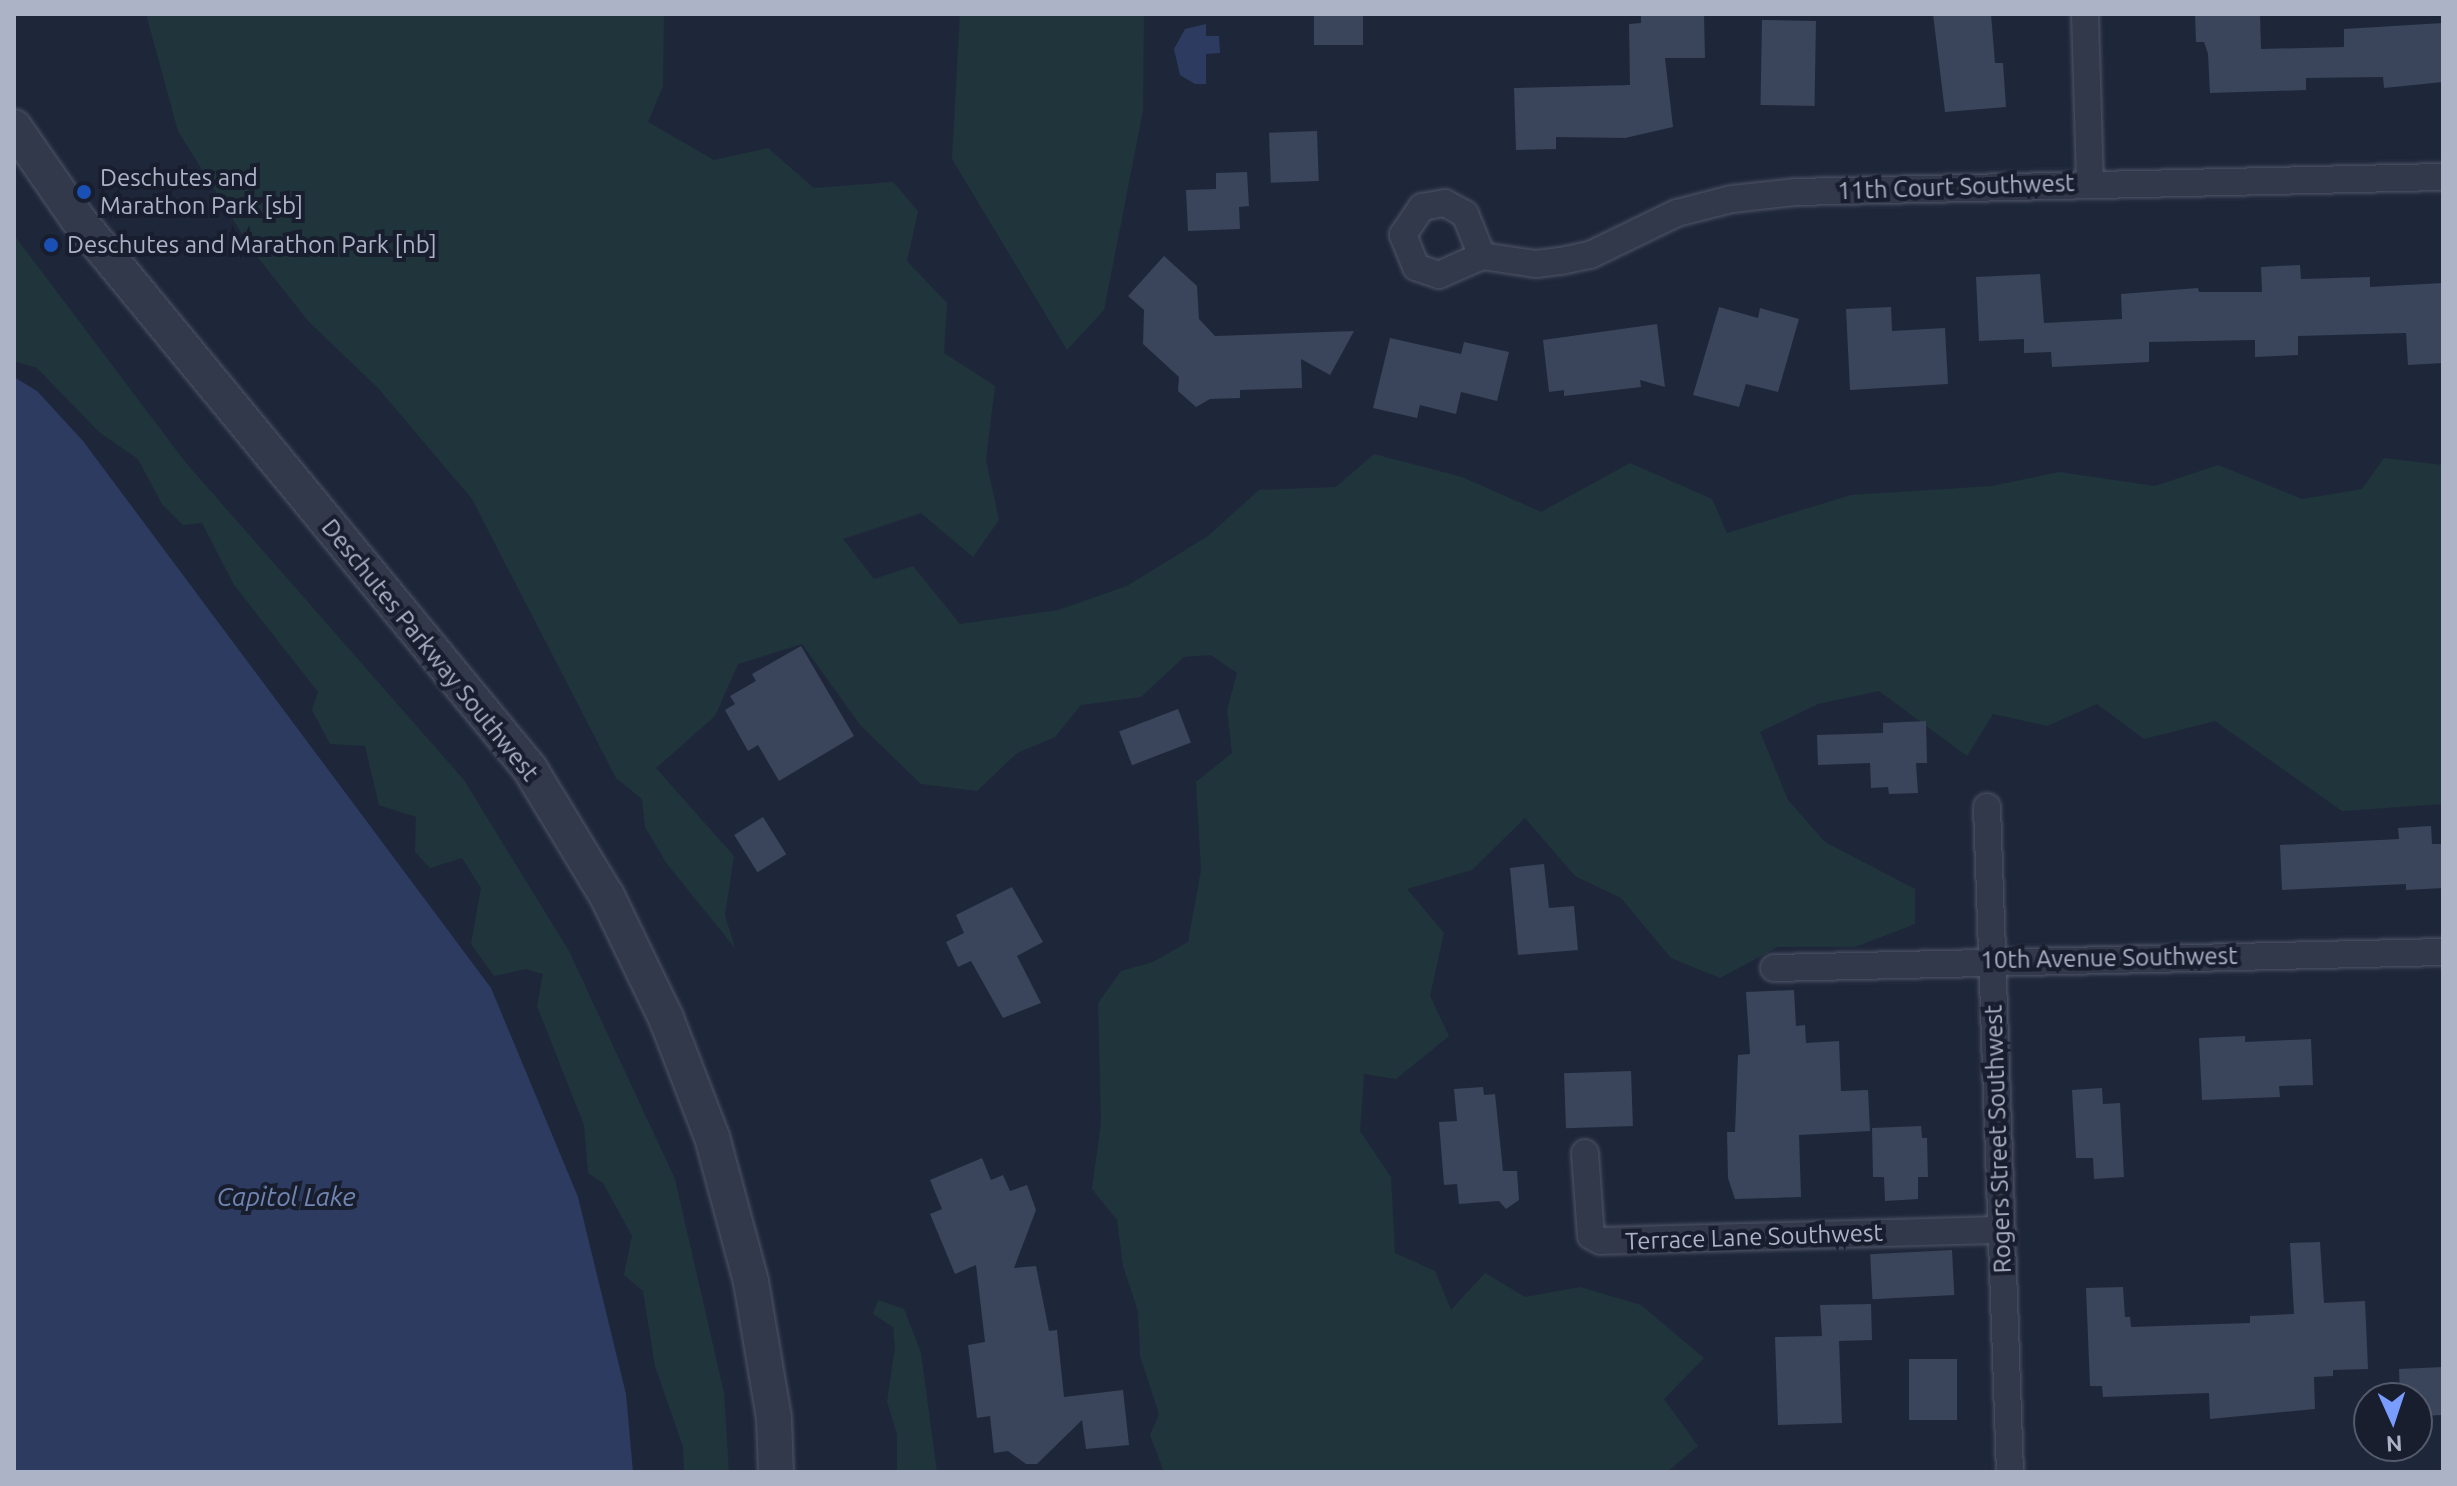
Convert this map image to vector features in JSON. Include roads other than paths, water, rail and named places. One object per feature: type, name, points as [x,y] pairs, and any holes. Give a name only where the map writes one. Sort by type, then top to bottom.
[{"type":"street","points":[[2085,14],[2090,181]]},
{"type":"street","name":"Deschutes Parkway Southwest","points":[[14,127],[77,218],[530,769],[607,896],[666,1018],[712,1137],[751,1282],[774,1418],[776,1472]]},
{"type":"street","name":"11th Court Southwest","points":[[1482,256],[1536,264],[1590,255],[1677,213],[1732,199],[2090,181],[2443,177]]},
{"type":"street","name":"Rogers Street Southwest","points":[[1987,807],[2010,1472]]},
{"type":"street","name":"10th Avenue Southwest","points":[[1774,968],[1991,960],[2443,952]]},
{"type":"street","name":"Terrace Lane Southwest","points":[[1585,1153],[1591,1236],[1601,1241],[2001,1230]]},
{"type":"water","points":[[1206,24],[1206,36],[1219,36],[1220,53],[1206,54],[1206,84],[1195,84],[1180,75],[1174,49],[1185,29]]},
{"type":"water","name":"Capitol Lake","points":[[14,377],[37,391],[83,441],[491,988],[578,1197],[626,1394],[633,1472],[14,1472]]},
{"type":"place","name":"Deschutes and Marathon Park [sb]","points":[[84,192]]},
{"type":"place","name":"Deschutes and Marathon Park [nb]","points":[[51,245]]}]
